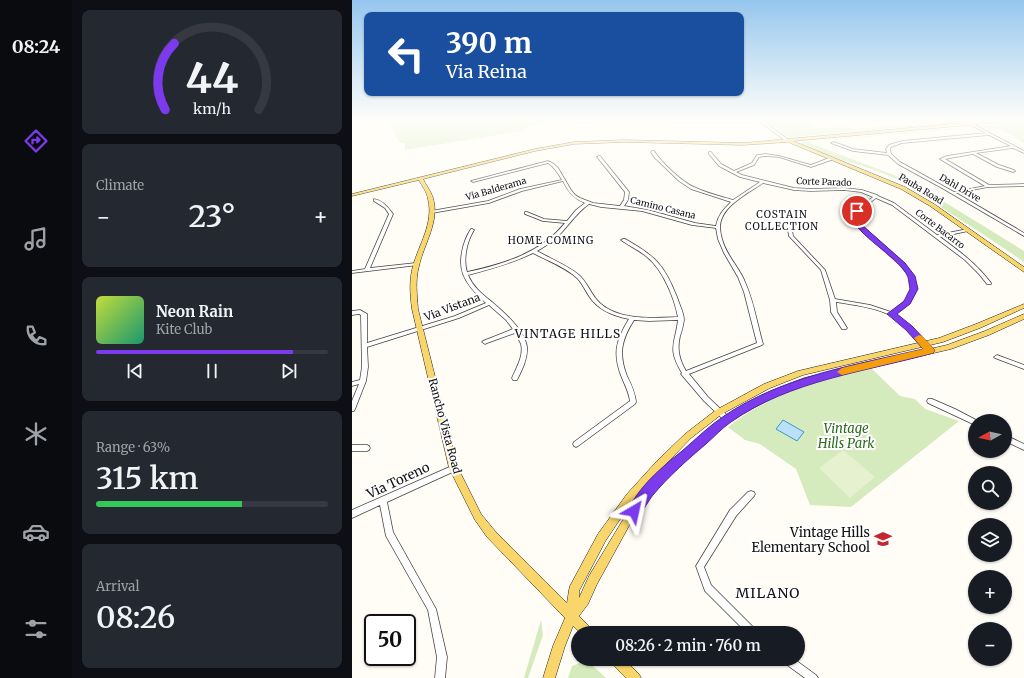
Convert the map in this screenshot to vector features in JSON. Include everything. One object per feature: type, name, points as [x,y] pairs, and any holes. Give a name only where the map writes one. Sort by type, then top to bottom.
[{"type":"main road","points":[[352,195],[532,151]]},
{"type":"main road","name":"Pauba Road","points":[[812,151],[877,176],[923,199],[1024,270]]},
{"type":"main road","points":[[420,178],[431,200],[432,212]]},
{"type":"main road","name":"Rancho Vista Road","points":[[432,212],[416,264],[413,292],[420,329],[454,468],[478,518],[490,534],[581,626]]},
{"type":"main road","points":[[571,617],[574,590],[602,537],[630,497],[688,436],[719,412],[767,386],[801,373],[924,344],[954,335],[1024,306]]},
{"type":"main road","points":[[549,678],[559,646],[571,617],[584,600],[593,580],[624,526],[648,492],[670,468],[727,419],[774,393],[807,380],[948,347],[1024,316]]},
{"type":"main road","points":[[622,666],[635,678]]},
{"type":"street","points":[[859,151],[889,154],[888,151]]},
{"type":"street","points":[[988,151],[942,159],[988,186]]},
{"type":"street","points":[[653,152],[656,157],[680,180],[692,188],[734,202]]},
{"type":"street","name":"Corte Parado","points":[[710,153],[720,165],[734,172],[762,182],[794,189],[844,189],[862,191],[876,196]]},
{"type":"street","points":[[973,153],[998,166],[1013,171]]},
{"type":"street","name":"Dahl Drive","points":[[889,154],[899,163],[1024,235]]},
{"type":"street","points":[[734,172],[753,164],[758,156],[771,155],[787,158],[811,166],[830,158]]},
{"type":"street","points":[[599,157],[628,192],[626,200],[622,206]]},
{"type":"street","name":"Camino Casana","points":[[473,181],[548,162],[554,165],[572,194],[579,199],[589,202],[644,210],[693,224],[716,226]]},
{"type":"street","name":"Via Balderama","points":[[432,212],[489,202],[521,190],[564,180]]},
{"type":"street","points":[[684,374],[760,344],[744,285],[719,241],[716,226],[719,218],[734,202],[762,182]]},
{"type":"street","points":[[953,193],[988,186],[1024,185]]},
{"type":"street","points":[[876,196],[857,211],[855,219],[859,226],[902,264],[911,276],[914,289],[907,303],[891,314]]},
{"type":"street","name":"Corte Bacarro","points":[[876,196],[893,204],[967,259],[982,273],[989,284]]},
{"type":"street","points":[[367,270],[391,214],[386,206],[375,200]]},
{"type":"street","points":[[465,274],[494,267],[533,252],[552,239],[562,230],[579,208],[589,202]]},
{"type":"street","points":[[526,213],[543,220],[568,222]]},
{"type":"street","points":[[788,218],[791,236],[823,270],[833,300],[834,312],[844,328]]},
{"type":"street","points":[[472,230],[466,238],[463,260],[465,274],[470,284],[506,316],[524,344],[523,360],[515,378]]},
{"type":"street","points":[[936,236],[967,230]]},
{"type":"street","points":[[623,240],[645,252],[660,265],[669,282],[681,318],[676,341],[676,358],[684,374],[727,419]]},
{"type":"street","points":[[533,252],[576,275],[583,282],[598,304],[614,313],[632,318],[656,320],[681,318]]},
{"type":"street","points":[[352,272],[416,264]]},
{"type":"street","points":[[833,300],[856,303],[891,314],[909,328],[930,350]]},
{"type":"street","name":"Via Vistana","points":[[364,346],[458,317],[490,303]]},
{"type":"street","points":[[352,313],[360,312],[364,314],[365,367],[363,381],[352,409]]},
{"type":"street","points":[[576,444],[633,402],[632,392],[622,372],[618,352],[622,334],[632,318]]},
{"type":"street","points":[[485,342],[516,330]]},
{"type":"street","points":[[997,357],[1024,367]]},
{"type":"street","points":[[352,384],[363,381]]},
{"type":"street","points":[[930,401],[968,419]]},
{"type":"street","points":[[1012,441],[1024,447]]},
{"type":"street","points":[[352,448],[367,448]]},
{"type":"street","name":"Via Toreno","points":[[352,514],[454,468]]},
{"type":"street","points":[[746,626],[708,588],[700,566],[733,513],[751,494]]},
{"type":"street","points":[[384,500],[389,533],[432,609],[442,657],[440,678]]},
{"type":"street","points":[[796,666],[813,678]]},
{"type":"green space","points":[[814,151],[830,151],[912,182],[1024,251],[1024,262],[903,183],[879,172]]},
{"type":"green space","name":"Vintage Hills Park","points":[[871,368],[900,396],[915,399],[925,409],[959,421],[851,507],[810,505],[796,469],[760,444],[745,440],[728,427],[760,405],[796,389],[833,377]]},
{"type":"green space","points":[[833,421],[849,423],[851,448],[833,445]]},
{"type":"green space","points":[[843,450],[875,477],[850,498],[819,468]]},
{"type":"green space","points":[[541,620],[543,635],[528,678],[524,678]]},
{"type":"green space","points":[[572,666],[593,666],[606,678],[568,678]]},
{"type":"water","points":[[783,420],[804,432],[797,441],[776,429]]},
{"type":"slow traffic","points":[[842,372],[930,350],[919,338]]},
{"type":"place","name":"Vintage Hills Elementary School","points":[[883,539]]},
{"type":"district","name":"COSTAIN COLLECTION","points":[[782,220]]},
{"type":"district","name":"HOME COMING","points":[[551,240]]},
{"type":"district","name":"VINTAGE HILLS","points":[[568,334]]},
{"type":"district","name":"MILANO","points":[[768,593]]},
{"type":"route","points":[[634,511],[648,492],[670,468],[697,443],[727,419],[750,406],[774,393],[807,380],[930,350],[909,328],[891,314],[907,303],[914,289],[911,276],[902,264],[859,226],[855,219],[857,211]]}]
